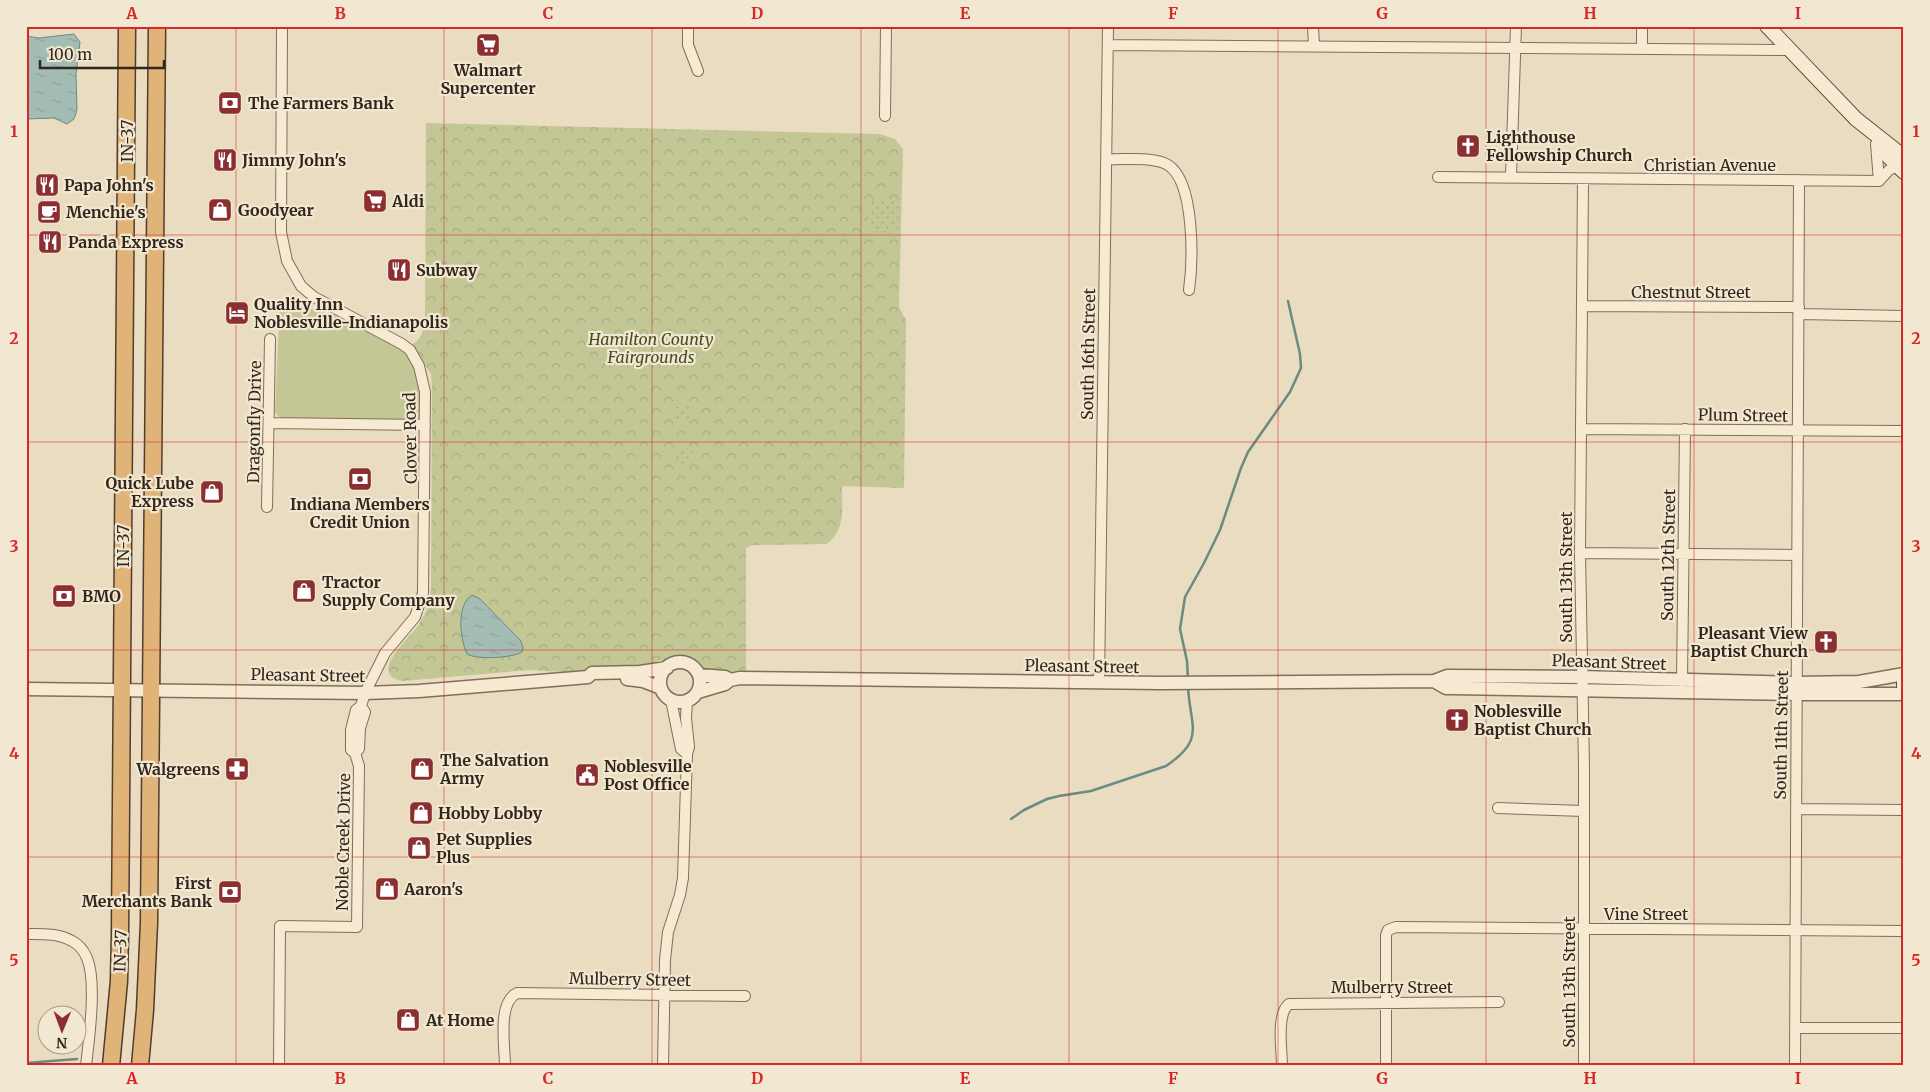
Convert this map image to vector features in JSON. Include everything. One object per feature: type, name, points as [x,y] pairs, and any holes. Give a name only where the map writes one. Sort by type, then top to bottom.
[{"type":"highway","name":"IN-37","points":[[111,1066],[119,981],[120,934],[128,26]]},
{"type":"highway","name":"IN-37","points":[[140,1066],[148,956],[157,26]]},
{"type":"main road","points":[[1767,26],[1902,165]]},
{"type":"main road","points":[[1856,119],[1876,144],[1902,165]]},
{"type":"main road","points":[[1904,675],[1904,687]]},
{"type":"street","name":"Clover Road","points":[[282,26],[281,232],[287,261],[301,286],[314,297],[394,338],[410,350],[419,366],[424,382],[423,593],[414,618],[385,653],[365,693]]},
{"type":"street","points":[[688,26],[688,45],[698,71]]},
{"type":"street","points":[[885,116],[886,26]]},
{"type":"street","name":"South 16th Street","points":[[1099,683],[1108,26]]},
{"type":"street","points":[[1313,26],[1314,46]]},
{"type":"street","points":[[1510,176],[1516,26]]},
{"type":"street","points":[[1642,26],[1642,48]]},
{"type":"street","points":[[1108,45],[1790,50]]},
{"type":"street","points":[[1876,144],[1879,181]]},
{"type":"street","points":[[1107,159],[1157,160],[1167,165],[1178,175],[1183,187],[1191,233],[1192,272],[1189,290]]},
{"type":"street","points":[[1879,181],[1890,170],[1902,165]]},
{"type":"street","name":"Christian Avenue","points":[[1438,177],[1510,176],[1584,179],[1879,181]]},
{"type":"street","name":"South 13th Street","points":[[1584,179],[1580,554],[1585,929],[1584,1066]]},
{"type":"street","name":"South 11th Street","points":[[1795,1066],[1799,180]]},
{"type":"street","name":"Chestnut Street","points":[[1583,306],[1799,311],[1904,316]]},
{"type":"street","name":"Dragonfly Drive","points":[[267,506],[270,338]]},
{"type":"street","points":[[269,423],[425,425]]},
{"type":"street","name":"Plum Street","points":[[1582,429],[1904,431]]},
{"type":"street","name":"South 12th Street","points":[[1682,681],[1685,429]]},
{"type":"street","points":[[1580,554],[1797,555]]},
{"type":"street","points":[[685,663],[696,669],[699,675],[698,692],[687,701],[671,700],[666,697],[661,688],[660,679],[672,664],[685,663]]},
{"type":"street","name":"Pleasant Street","points":[[26,689],[365,693],[419,691],[588,677],[592,673],[640,672],[667,668]]},
{"type":"street","name":"Pleasant Street","points":[[699,675],[725,677],[730,680]]},
{"type":"street","name":"Pleasant Street","points":[[1434,681],[1446,688],[1582,691],[1797,689],[1904,675]]},
{"type":"street","name":"Pleasant Street","points":[[698,692],[725,684],[730,680],[748,678],[1187,683],[1434,681],[1447,676],[1582,677],[1904,694]]},
{"type":"street","name":"Pleasant Street","points":[[588,677],[593,681],[632,679],[661,688]]},
{"type":"street","name":"Noble Creek Drive","points":[[279,1066],[280,926],[357,927],[359,766],[356,753],[351,750],[351,730],[356,710],[361,706],[365,693]]},
{"type":"street","points":[[671,700],[681,749],[687,754]]},
{"type":"street","points":[[663,1066],[666,942],[683,878],[687,754],[689,747],[686,718],[687,701]]},
{"type":"street","points":[[1498,808],[1584,811]]},
{"type":"street","points":[[1796,809],[1904,810]]},
{"type":"street","name":"Vine Street","points":[[1387,1002],[1386,956],[1388,930],[1396,927],[1904,931]]},
{"type":"street","points":[[26,934],[58,936],[71,940],[83,951],[90,968],[91,981],[86,1066]]},
{"type":"street","name":"Mulberry Street","points":[[505,1066],[505,1008],[507,1002],[515,994],[745,996]]},
{"type":"street","points":[[1386,1066],[1387,1002]]},
{"type":"street","name":"Mulberry Street","points":[[1282,1066],[1282,1016],[1286,1006],[1292,1003],[1499,1002]]},
{"type":"street","points":[[1795,1028],[1904,1028]]},
{"type":"green space","name":"Hamilton County Fairgrounds","points":[[426,123],[880,134],[895,139],[903,149],[899,307],[906,320],[904,488],[842,486],[842,518],[837,532],[827,544],[753,545],[746,548],[746,672],[707,673],[698,666],[684,660],[673,660],[645,670],[564,672],[529,670],[403,681],[392,677],[388,671],[394,655],[415,630],[424,615],[429,602],[431,587],[431,374],[411,345],[418,340],[422,333],[425,316]]},
{"type":"green space","points":[[869,200],[899,200],[899,231],[869,231]]},
{"type":"green space","points":[[280,301],[334,315],[393,343],[403,351],[415,367],[418,375],[420,416],[416,420],[282,418],[278,416],[275,412]]},
{"type":"green space","points":[[676,407],[692,407],[692,420],[676,420]]},
{"type":"green space","points":[[676,448],[693,448],[692,465],[676,464]]},
{"type":"water","points":[[74,34],[80,42],[76,74],[77,110],[74,119],[67,124],[54,118],[26,119],[26,36],[39,38]]},
{"type":"water","points":[[472,595],[480,599],[521,641],[522,652],[511,656],[494,658],[467,654],[461,631],[461,623],[463,606]]},
{"type":"waterway","points":[[1188,679],[1187,661],[1180,629],[1185,597],[1220,530],[1248,452],[1290,392],[1301,368],[1300,354],[1288,301]]},
{"type":"waterway","points":[[1011,819],[1024,810],[1047,799],[1091,791],[1166,766],[1187,748],[1191,740],[1193,731],[1188,687]]},
{"type":"waterway","points":[[26,1063],[77,1059]]},
{"type":"place","name":"Walmart Supercenter","points":[[488,45]]},
{"type":"place","name":"The Farmers Bank","points":[[230,103]]},
{"type":"place","name":"Lighthouse Fellowship Church","points":[[1468,146]]},
{"type":"place","name":"Jimmy John's","points":[[225,160]]},
{"type":"place","name":"Papa John's","points":[[47,185]]},
{"type":"place","name":"Aldi","points":[[375,201]]},
{"type":"place","name":"Goodyear","points":[[220,210]]},
{"type":"place","name":"Menchie's","points":[[49,212]]},
{"type":"place","name":"Panda Express","points":[[50,242]]},
{"type":"place","name":"Subway","points":[[399,270]]},
{"type":"place","name":"Quality Inn Noblesville-Indianapolis","points":[[237,313]]},
{"type":"place","name":"Indiana Members Credit Union","points":[[360,479]]},
{"type":"place","name":"Quick Lube Express","points":[[212,492]]},
{"type":"place","name":"Tractor Supply Company","points":[[304,591]]},
{"type":"place","name":"BMO","points":[[64,596]]},
{"type":"place","name":"Pleasant View Baptist Church","points":[[1826,642]]},
{"type":"place","name":"Noblesville Baptist Church","points":[[1457,720]]},
{"type":"place","name":"Walgreens","points":[[237,769]]},
{"type":"place","name":"The Salvation Army","points":[[422,769]]},
{"type":"place","name":"Noblesville Post Office","points":[[587,775]]},
{"type":"place","name":"Hobby Lobby","points":[[421,813]]},
{"type":"place","name":"Pet Supplies Plus","points":[[419,848]]},
{"type":"place","name":"Aaron's","points":[[387,889]]},
{"type":"place","name":"First Merchants Bank","points":[[230,892]]},
{"type":"place","name":"At Home","points":[[408,1020]]}]
